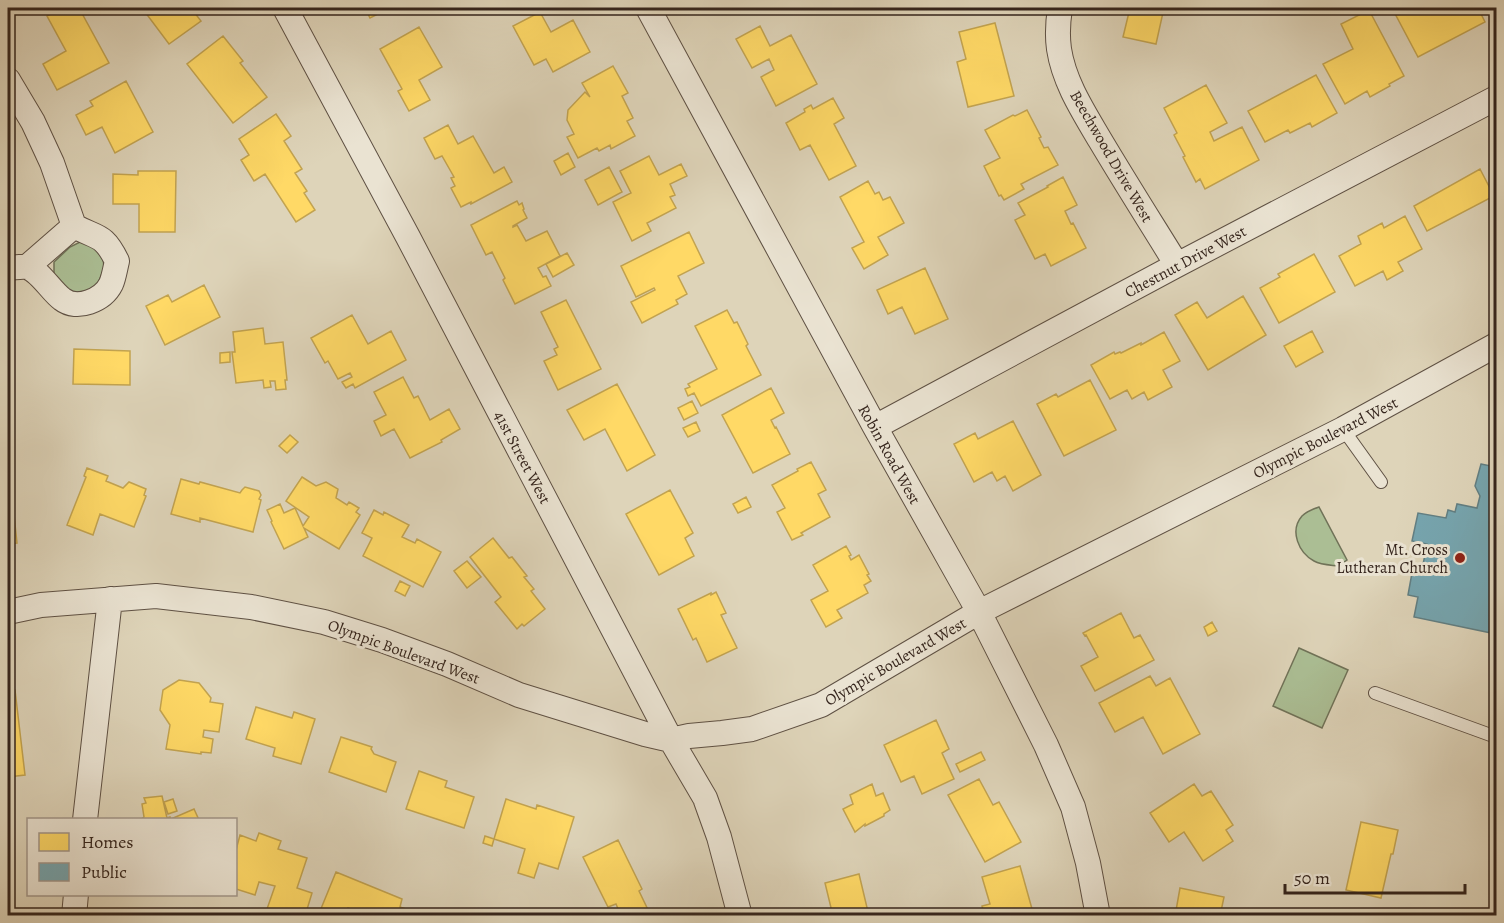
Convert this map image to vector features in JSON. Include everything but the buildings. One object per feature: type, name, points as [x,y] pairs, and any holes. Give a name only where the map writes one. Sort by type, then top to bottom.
[{"type":"street","name":"41st Street West","points":[[285,8],[408,237],[671,740],[705,798],[719,837],[740,915]]},
{"type":"street","name":"Robin Road West","points":[[648,8],[875,428],[979,612],[1046,745],[1073,807],[1088,863],[1098,915]]},
{"type":"street","name":"Beechwood Drive West","points":[[1060,8],[1059,50],[1075,96],[1177,265]]},
{"type":"street","points":[[8,80],[33,122],[74,225],[98,236],[110,247],[117,261],[110,287],[88,303],[77,304],[63,301],[43,279],[17,268]]},
{"type":"street","name":"Chestnut Drive West","points":[[875,428],[1177,265],[1497,98]]},
{"type":"street","points":[[17,268],[74,225]]},
{"type":"street","name":"Olympic Boulevard West","points":[[8,612],[41,605],[156,596],[251,607],[324,622],[382,640],[447,664],[519,695],[645,734],[671,740],[752,729],[821,705],[979,612],[1343,429],[1497,345]]},
{"type":"street","points":[[85,818],[110,599]]},
{"type":"street","points":[[74,915],[76,896]]},
{"type":"lane","points":[[1343,429],[1381,483]]},
{"type":"lane","points":[[1375,693],[1497,737]]},
{"type":"green space","points":[[84,240],[93,242],[103,257],[104,268],[95,289],[86,292],[70,292],[54,276],[54,262],[70,247]]},
{"type":"green space","points":[[1319,507],[1347,560],[1338,566],[1314,561],[1304,553],[1296,535],[1296,528],[1302,516]]},
{"type":"green space","points":[[1299,648],[1348,670],[1322,728],[1273,706]]},
{"type":"place","name":"Mt. Cross Lutheran Church","points":[[1460,558]]}]
